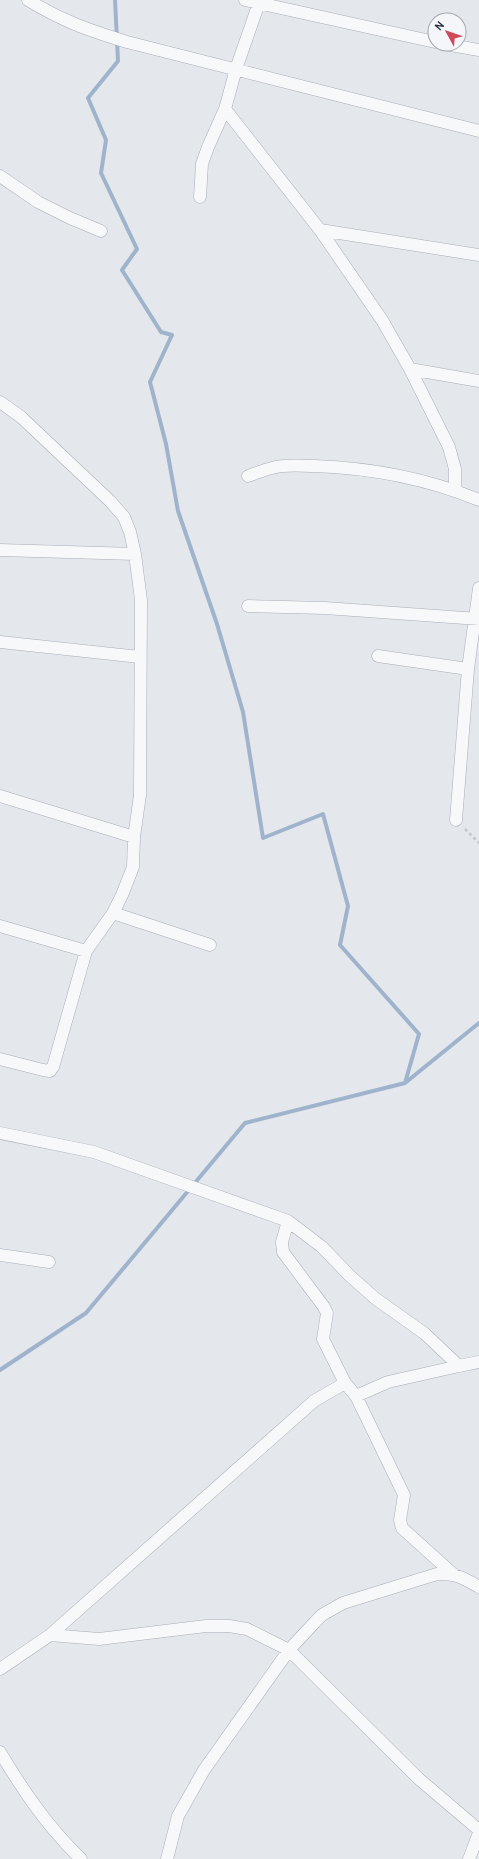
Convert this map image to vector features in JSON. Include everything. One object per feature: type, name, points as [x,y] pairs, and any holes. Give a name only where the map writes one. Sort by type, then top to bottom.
[{"type":"street","points":[[28,0],[54,16],[84,29],[479,131]]},
{"type":"street","points":[[245,0],[260,1],[427,40]]},
{"type":"street","points":[[200,197],[202,164],[225,109],[236,69],[260,1]]},
{"type":"street","points":[[467,48],[479,50]]},
{"type":"street","points":[[225,109],[320,230],[382,320],[410,369],[449,447],[455,469],[455,490]]},
{"type":"street","points":[[0,176],[38,202],[101,231]]},
{"type":"street","points":[[320,230],[479,255]]},
{"type":"street","points":[[410,369],[479,381]]},
{"type":"street","points":[[0,402],[21,417],[110,501],[124,517],[130,532],[135,554],[141,600],[140,795],[134,837],[133,867],[113,913],[86,951],[53,1067],[50,1071],[43,1070],[0,1059]]},
{"type":"street","points":[[248,476],[272,467],[293,465],[341,467],[430,483],[455,490],[479,500]]},
{"type":"street","points":[[0,550],[135,554]]},
{"type":"street","points":[[456,820],[468,669],[477,619],[479,588]]},
{"type":"street","points":[[248,606],[325,608],[477,619]]},
{"type":"street","points":[[0,642],[140,656]]},
{"type":"street","points":[[378,656],[468,669]]},
{"type":"street","points":[[0,796],[134,837]]},
{"type":"street","points":[[113,913],[210,944]]},
{"type":"street","points":[[0,926],[86,951]]},
{"type":"street","points":[[0,1133],[94,1152],[288,1221],[322,1247],[350,1276],[376,1299],[424,1333],[459,1366]]},
{"type":"street","points":[[288,1221],[282,1242],[283,1252],[327,1313],[323,1339],[345,1383],[356,1396],[404,1495],[400,1520],[402,1528],[453,1574]]},
{"type":"street","points":[[0,1255],[49,1262]]},
{"type":"street","points":[[356,1396],[388,1382],[479,1362]]},
{"type":"street","points":[[0,1669],[50,1635],[314,1400],[345,1383]]},
{"type":"street","points":[[167,1859],[178,1816],[204,1770],[289,1650],[322,1615],[343,1603],[437,1574],[453,1574],[465,1578],[479,1587]]},
{"type":"street","points":[[50,1635],[100,1639],[206,1626],[229,1626],[247,1629],[289,1650],[420,1779],[479,1830]]},
{"type":"street","points":[[0,1752],[27,1797],[43,1819],[81,1859]]},
{"type":"street","points":[[469,1859],[479,1833]]},
{"type":"path","points":[[456,820],[479,844]]},
{"type":"waterway","points":[[115,0],[118,61],[88,98],[106,140],[101,173],[137,249],[122,270],[161,332],[172,335],[150,382],[166,444],[178,511],[217,624],[243,712],[263,838],[323,814],[348,906],[340,945],[419,1034],[405,1083]]},
{"type":"waterway","points":[[0,1370],[86,1313],[245,1123],[405,1083],[479,1023]]}]
